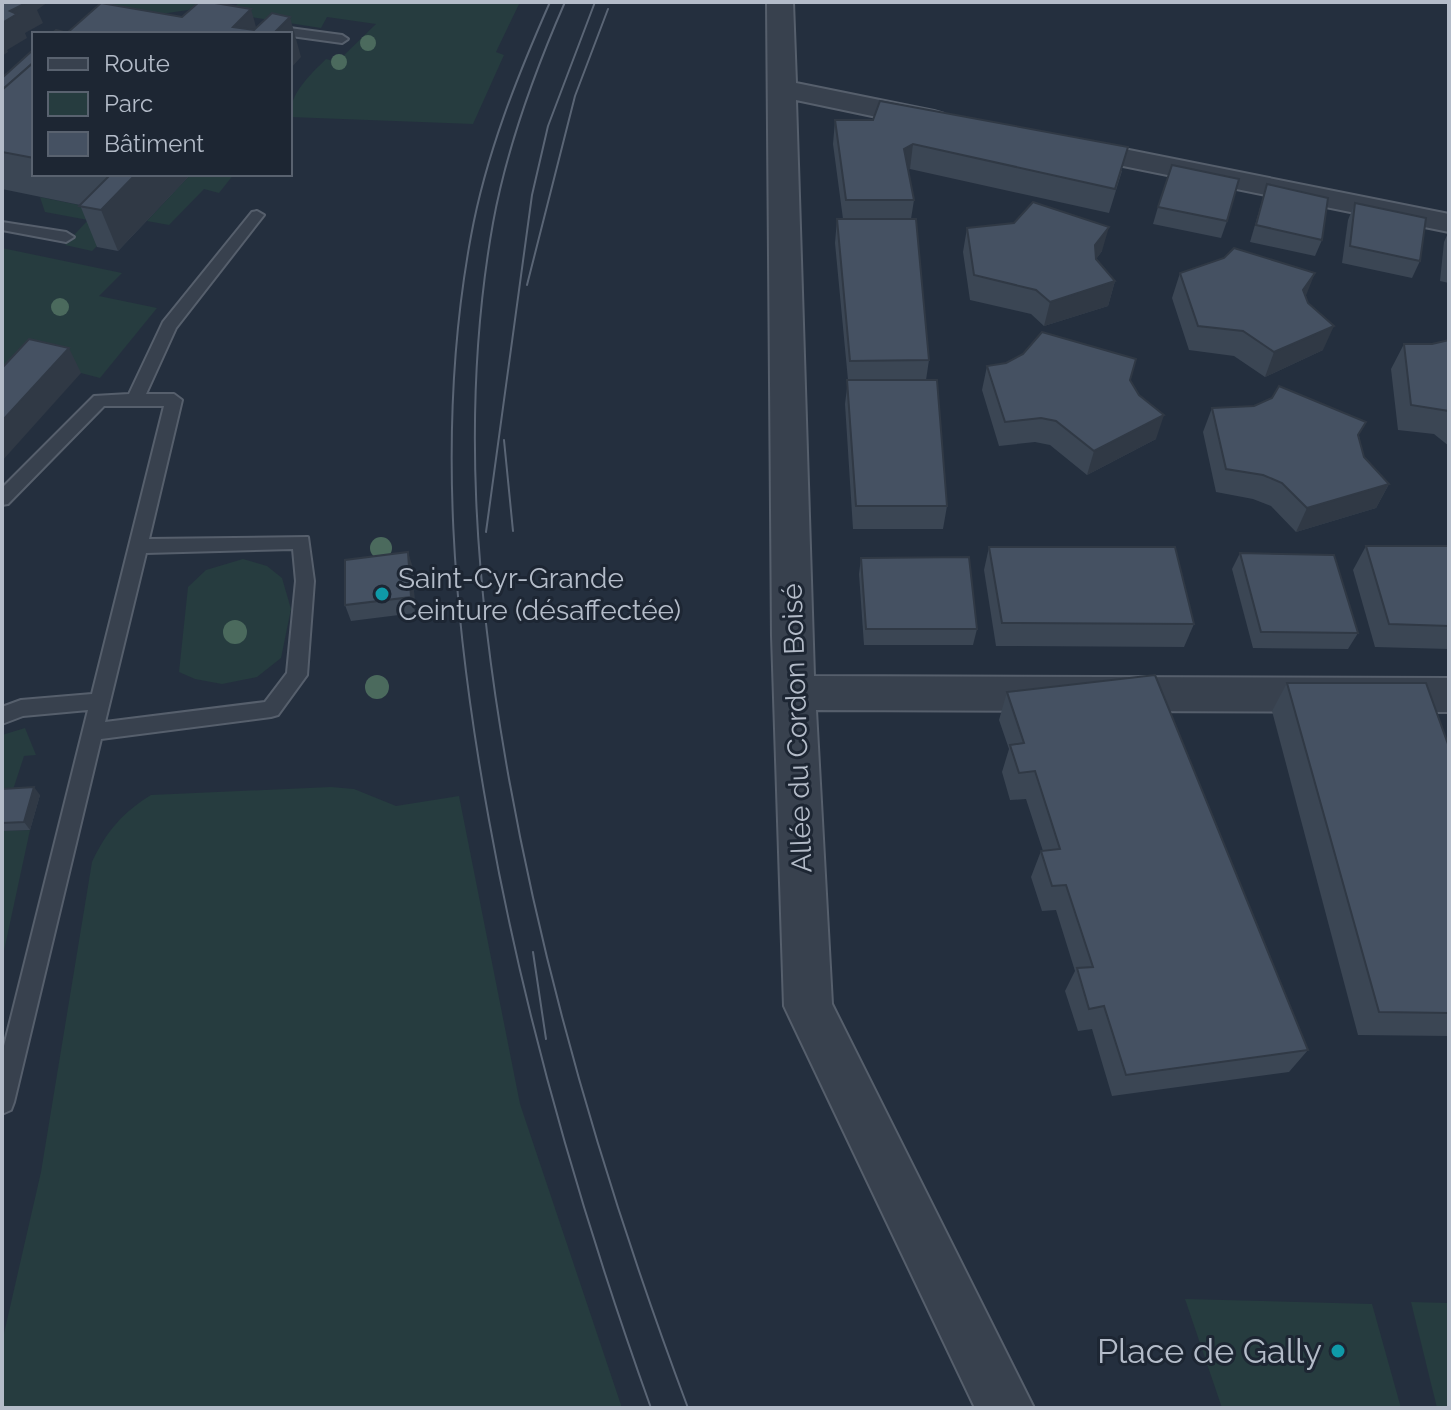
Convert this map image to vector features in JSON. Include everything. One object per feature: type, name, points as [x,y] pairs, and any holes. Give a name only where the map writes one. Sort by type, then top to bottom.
[{"type":"street","name":"Allée du Cordon Boisé","points":[[780,2],[794,693],[808,1006],[1005,1408]]},
{"type":"street","points":[[782,89],[968,127]]},
{"type":"street","points":[[1046,142],[1449,223]]},
{"type":"street","points":[[794,693],[1449,695]]},
{"type":"lane","points":[[258,27],[342,39]]},
{"type":"lane","points":[[135,400],[169,326],[257,215]]},
{"type":"lane","points":[[2,226],[66,237]]},
{"type":"lane","points":[[2,499],[100,400],[174,400],[2,1102]]},
{"type":"lane","points":[[93,732],[271,709],[297,675],[305,581],[302,542],[139,546]]},
{"type":"lane","points":[[2,716],[21,708],[99,701]]},
{"type":"green space","points":[[116,2],[223,2],[215,6],[80,32]]},
{"type":"green space","points":[[240,2],[520,2],[496,52],[504,55],[473,124],[292,117],[293,100],[313,72],[326,59],[337,62],[376,24],[327,17],[321,28],[232,14],[232,9]]},
{"type":"green space","points":[[189,176],[232,176],[219,193],[204,189],[169,225],[147,221]]},
{"type":"green space","points":[[40,197],[128,215],[92,251],[65,245],[88,220],[45,212]]},
{"type":"green space","points":[[2,248],[122,273],[99,296],[157,308],[100,378],[81,373],[2,390]]},
{"type":"green space","points":[[243,559],[267,566],[282,578],[291,609],[281,658],[257,677],[222,684],[195,679],[179,672],[188,587],[206,570]]},
{"type":"green space","points":[[25,728],[36,755],[24,756],[11,796],[2,796],[2,735]]},
{"type":"green space","points":[[331,787],[354,789],[396,806],[459,796],[520,1104],[622,1408],[2,1408],[2,1342],[41,1172],[92,862],[97,851],[124,816],[151,795]]},
{"type":"green space","points":[[30,830],[2,960],[2,831]]},
{"type":"green space","name":"Place de Gally","points":[[1185,1299],[1372,1304],[1401,1408],[1222,1408]]},
{"type":"green space","points":[[1411,1302],[1449,1303],[1449,1408],[1437,1408]]},
{"type":"building","points":[[2,2],[28,2],[10,11],[17,14],[2,23]]},
{"type":"building","points":[[199,2],[209,2],[251,9],[233,27],[254,30],[272,13],[290,17],[275,32],[68,32],[101,3],[182,17]]},
{"type":"building","points":[[32,51],[32,64],[2,90],[2,78]]},
{"type":"building","points":[[32,64],[32,158],[2,152],[2,90]]},
{"type":"building","points":[[880,101],[1128,147],[1115,189],[913,144],[904,149],[914,200],[846,200],[835,120],[873,120]]},
{"type":"building","points":[[1172,165],[1239,179],[1227,221],[1158,207]]},
{"type":"building","points":[[109,176],[134,176],[101,210],[79,206]]},
{"type":"building","points":[[1267,184],[1328,198],[1322,240],[1256,225]]},
{"type":"building","points":[[1033,202],[1109,227],[1095,245],[1096,259],[1115,281],[1050,302],[1036,290],[974,275],[967,228],[1014,223]]},
{"type":"building","points":[[1355,203],[1426,218],[1420,261],[1350,246]]},
{"type":"building","points":[[837,219],[916,219],[929,360],[850,361]]},
{"type":"building","points":[[1234,248],[1315,273],[1303,290],[1308,303],[1334,326],[1274,352],[1243,331],[1198,326],[1180,273],[1224,258]]},
{"type":"building","points":[[1042,332],[1136,359],[1130,380],[1139,395],[1164,415],[1094,451],[1056,421],[1041,418],[1005,422],[987,366],[1006,363],[1023,354]]},
{"type":"building","points":[[29,339],[69,348],[2,421],[2,368]]},
{"type":"building","points":[[1449,340],[1449,411],[1411,405],[1404,344],[1432,344]]},
{"type":"building","points":[[847,380],[937,380],[947,506],[856,506]]},
{"type":"building","points":[[1279,386],[1366,422],[1358,435],[1364,457],[1389,484],[1307,508],[1282,483],[1263,475],[1226,469],[1212,408],[1254,406],[1272,398]]},
{"type":"building","points":[[1366,546],[1449,546],[1449,626],[1389,624]]},
{"type":"building","points":[[989,547],[1175,547],[1194,624],[1002,623]]},
{"type":"building","points":[[408,552],[411,597],[345,605],[345,560]]},
{"type":"building","points":[[1240,553],[1334,555],[1358,633],[1261,632]]},
{"type":"building","points":[[969,557],[977,629],[866,629],[861,558]]},
{"type":"building","points":[[1155,675],[1308,1050],[1126,1075],[1104,1006],[1089,1009],[1077,968],[1093,967],[1066,885],[1052,886],[1041,851],[1060,849],[1035,771],[1019,773],[1010,745],[1024,743],[1007,692]]},
{"type":"building","points":[[1287,683],[1426,683],[1449,747],[1449,1013],[1379,1012]]},
{"type":"building","points":[[34,787],[24,822],[2,823],[2,789]]},
{"type":"tram line","points":[[550,2],[504,116],[485,175],[471,236],[460,309],[454,382],[453,529],[458,602],[489,820],[520,970],[579,1191],[651,1408]]},
{"type":"tram line","points":[[565,2],[523,110],[493,223],[477,362],[476,501],[481,571],[497,710],[509,779],[562,1019],[633,1254],[688,1408]]},
{"type":"tram line","points":[[486,532],[532,195],[548,126],[595,2]]},
{"type":"tram line","points":[[527,285],[575,96],[608,9]]},
{"type":"tram line","points":[[504,440],[513,531]]},
{"type":"tram line","points":[[533,952],[546,1039]]},
{"type":"place","name":"Saint-Cyr-Grande Ceinture (désaffectée)","points":[[382,594]]},
{"type":"place","name":"Place de Gally","points":[[1338,1351]]}]
